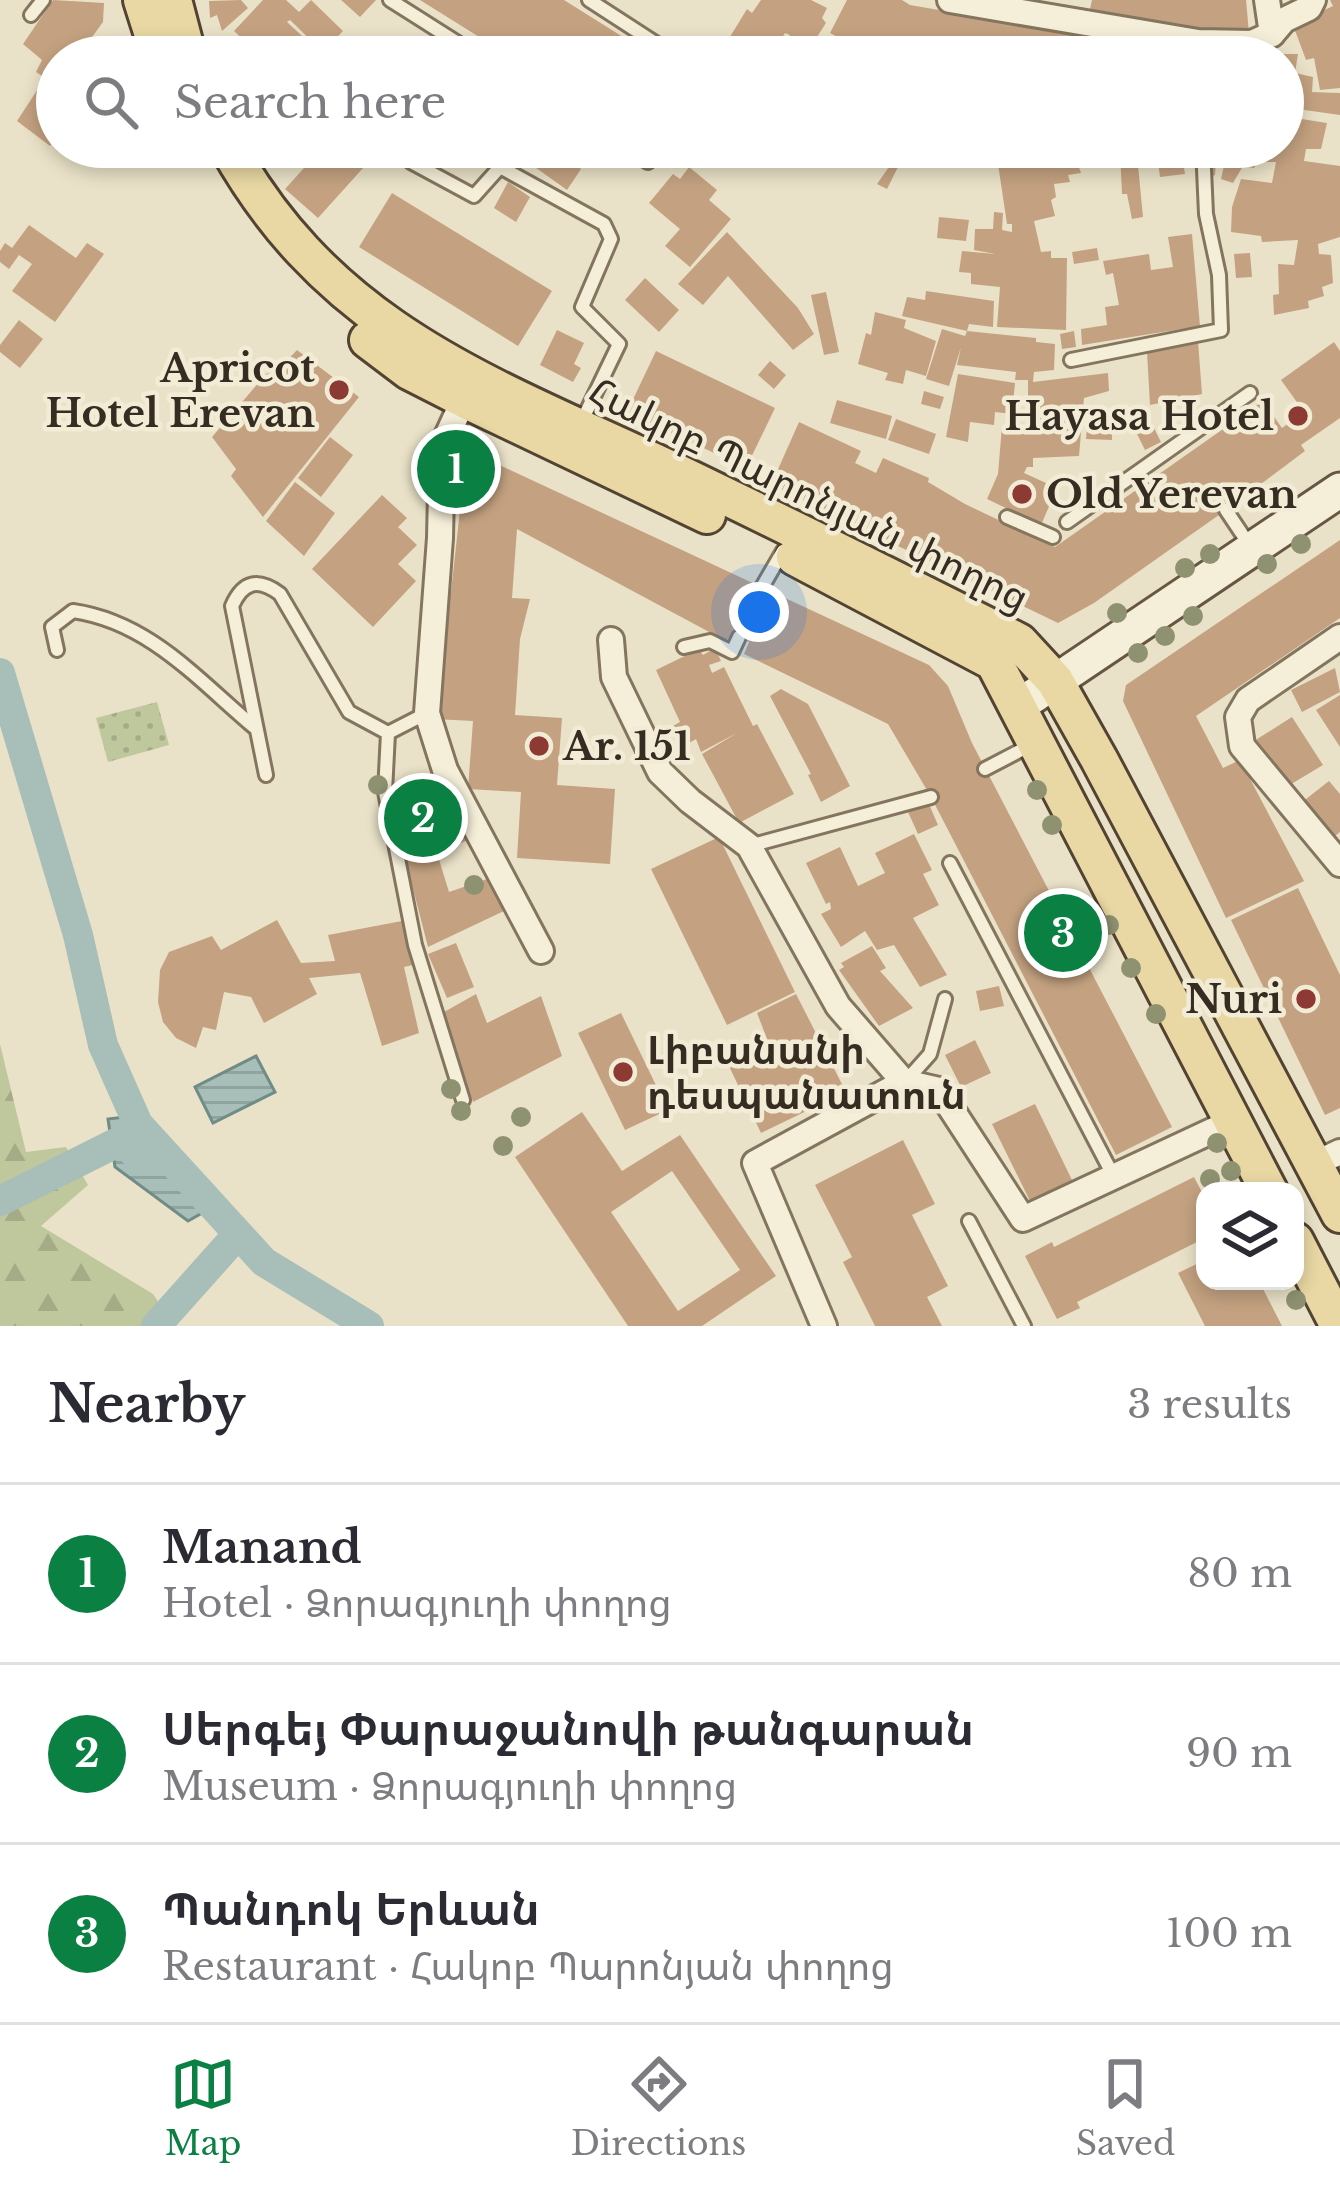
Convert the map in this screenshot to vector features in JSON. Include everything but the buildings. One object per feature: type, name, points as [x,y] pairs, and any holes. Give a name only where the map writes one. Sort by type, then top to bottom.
[{"type":"main road","points":[[142,0],[153,36]]},
{"type":"main road","points":[[173,0],[182,36]]},
{"type":"main road","name":"Հակոբ Պարոնյան փողոց","points":[[216,168],[245,215],[332,313],[409,370],[783,551],[994,662],[1257,1109],[1327,1158],[1340,1214]]},
{"type":"main road","name":"Հակոբ Պարոնյան փողոց","points":[[241,168],[267,212],[335,287],[432,356],[1019,642],[1055,681],[1257,1109],[1268,1182]]},
{"type":"main road","points":[[1020,705],[1340,490]]},
{"type":"main road","points":[[1304,1258],[1339,1326]]},
{"type":"street","points":[[950,0],[1074,9],[1156,36]]},
{"type":"street","points":[[1267,0],[1272,34]]},
{"type":"street","points":[[1268,36],[1284,20],[1310,8],[1313,0]]},
{"type":"street","points":[[464,399],[442,446],[427,713],[445,770],[541,951]]},
{"type":"street","points":[[1340,637],[1249,700],[1238,717],[1242,746],[1340,864]]},
{"type":"street","points":[[611,640],[614,677],[660,772],[749,846],[838,1006],[904,1082],[939,1090],[1023,1220],[1257,1109]]},
{"type":"street","points":[[824,1326],[754,1163],[904,1082]]},
{"type":"lane","points":[[31,15],[43,0]]},
{"type":"lane","points":[[390,0],[447,36]]},
{"type":"lane","points":[[589,0],[645,36]]},
{"type":"lane","points":[[422,168],[474,196],[498,168]]},
{"type":"lane","points":[[504,168],[604,224],[611,239],[582,307],[619,344],[580,426]]},
{"type":"lane","points":[[1071,360],[1221,330],[1220,275],[1205,214],[1204,168]]},
{"type":"lane","points":[[1067,522],[1183,448],[1250,393]]},
{"type":"lane","points":[[1226,510],[1252,549]]},
{"type":"lane","points":[[1007,517],[1053,537]]},
{"type":"lane","points":[[761,589],[783,551]]},
{"type":"lane","points":[[266,775],[232,606],[239,590],[251,582],[266,584],[280,594],[349,712],[388,733]]},
{"type":"lane","points":[[57,650],[52,627],[73,611],[107,616],[143,634],[255,728]]},
{"type":"lane","points":[[684,647],[710,640],[732,652],[739,637]]},
{"type":"lane","points":[[388,733],[427,713]]},
{"type":"lane","points":[[388,733],[385,792],[413,952],[463,1100]]},
{"type":"lane","points":[[985,769],[1037,742]]},
{"type":"lane","points":[[749,846],[931,797]]},
{"type":"lane","points":[[950,862],[1114,1177]]},
{"type":"lane","points":[[904,1082],[930,1054],[944,999]]},
{"type":"lane","points":[[969,1221],[1024,1326]]},
{"type":"green space","points":[[157,702],[169,745],[108,762],[96,718]]},
{"type":"green space","points":[[0,1044],[26,1152],[66,1147],[88,1185],[41,1226],[153,1294],[175,1326],[0,1326]]},
{"type":"water","points":[[256,1056],[275,1092],[213,1123],[195,1087]]},
{"type":"water","points":[[124,1117],[202,1213],[188,1221],[115,1167],[108,1119]]},
{"type":"waterway","points":[[0,673],[78,935],[103,1045],[138,1124],[264,1262],[369,1326]]},
{"type":"waterway","points":[[0,1201],[122,1140],[142,1161]]},
{"type":"waterway","points":[[156,1326],[238,1234]]},
{"type":"place","name":"Apricot Hotel Erevan","points":[[339,390]]},
{"type":"place","name":"Hayasa Hotel","points":[[1298,416]]},
{"type":"place","name":"Manand","points":[[456,469]]},
{"type":"place","name":"Old Yerevan","points":[[1022,494]]},
{"type":"place","name":"Ar. 151","points":[[539,746]]},
{"type":"place","name":"Սերգեյ Փարաջանովի թանգարան","points":[[423,818]]},
{"type":"place","name":"Պանդոկ Երևան","points":[[1063,933]]},
{"type":"place","name":"Nuri","points":[[1306,999]]},
{"type":"place","name":"Լիբանանի դեսպանատուն","points":[[623,1072]]}]
